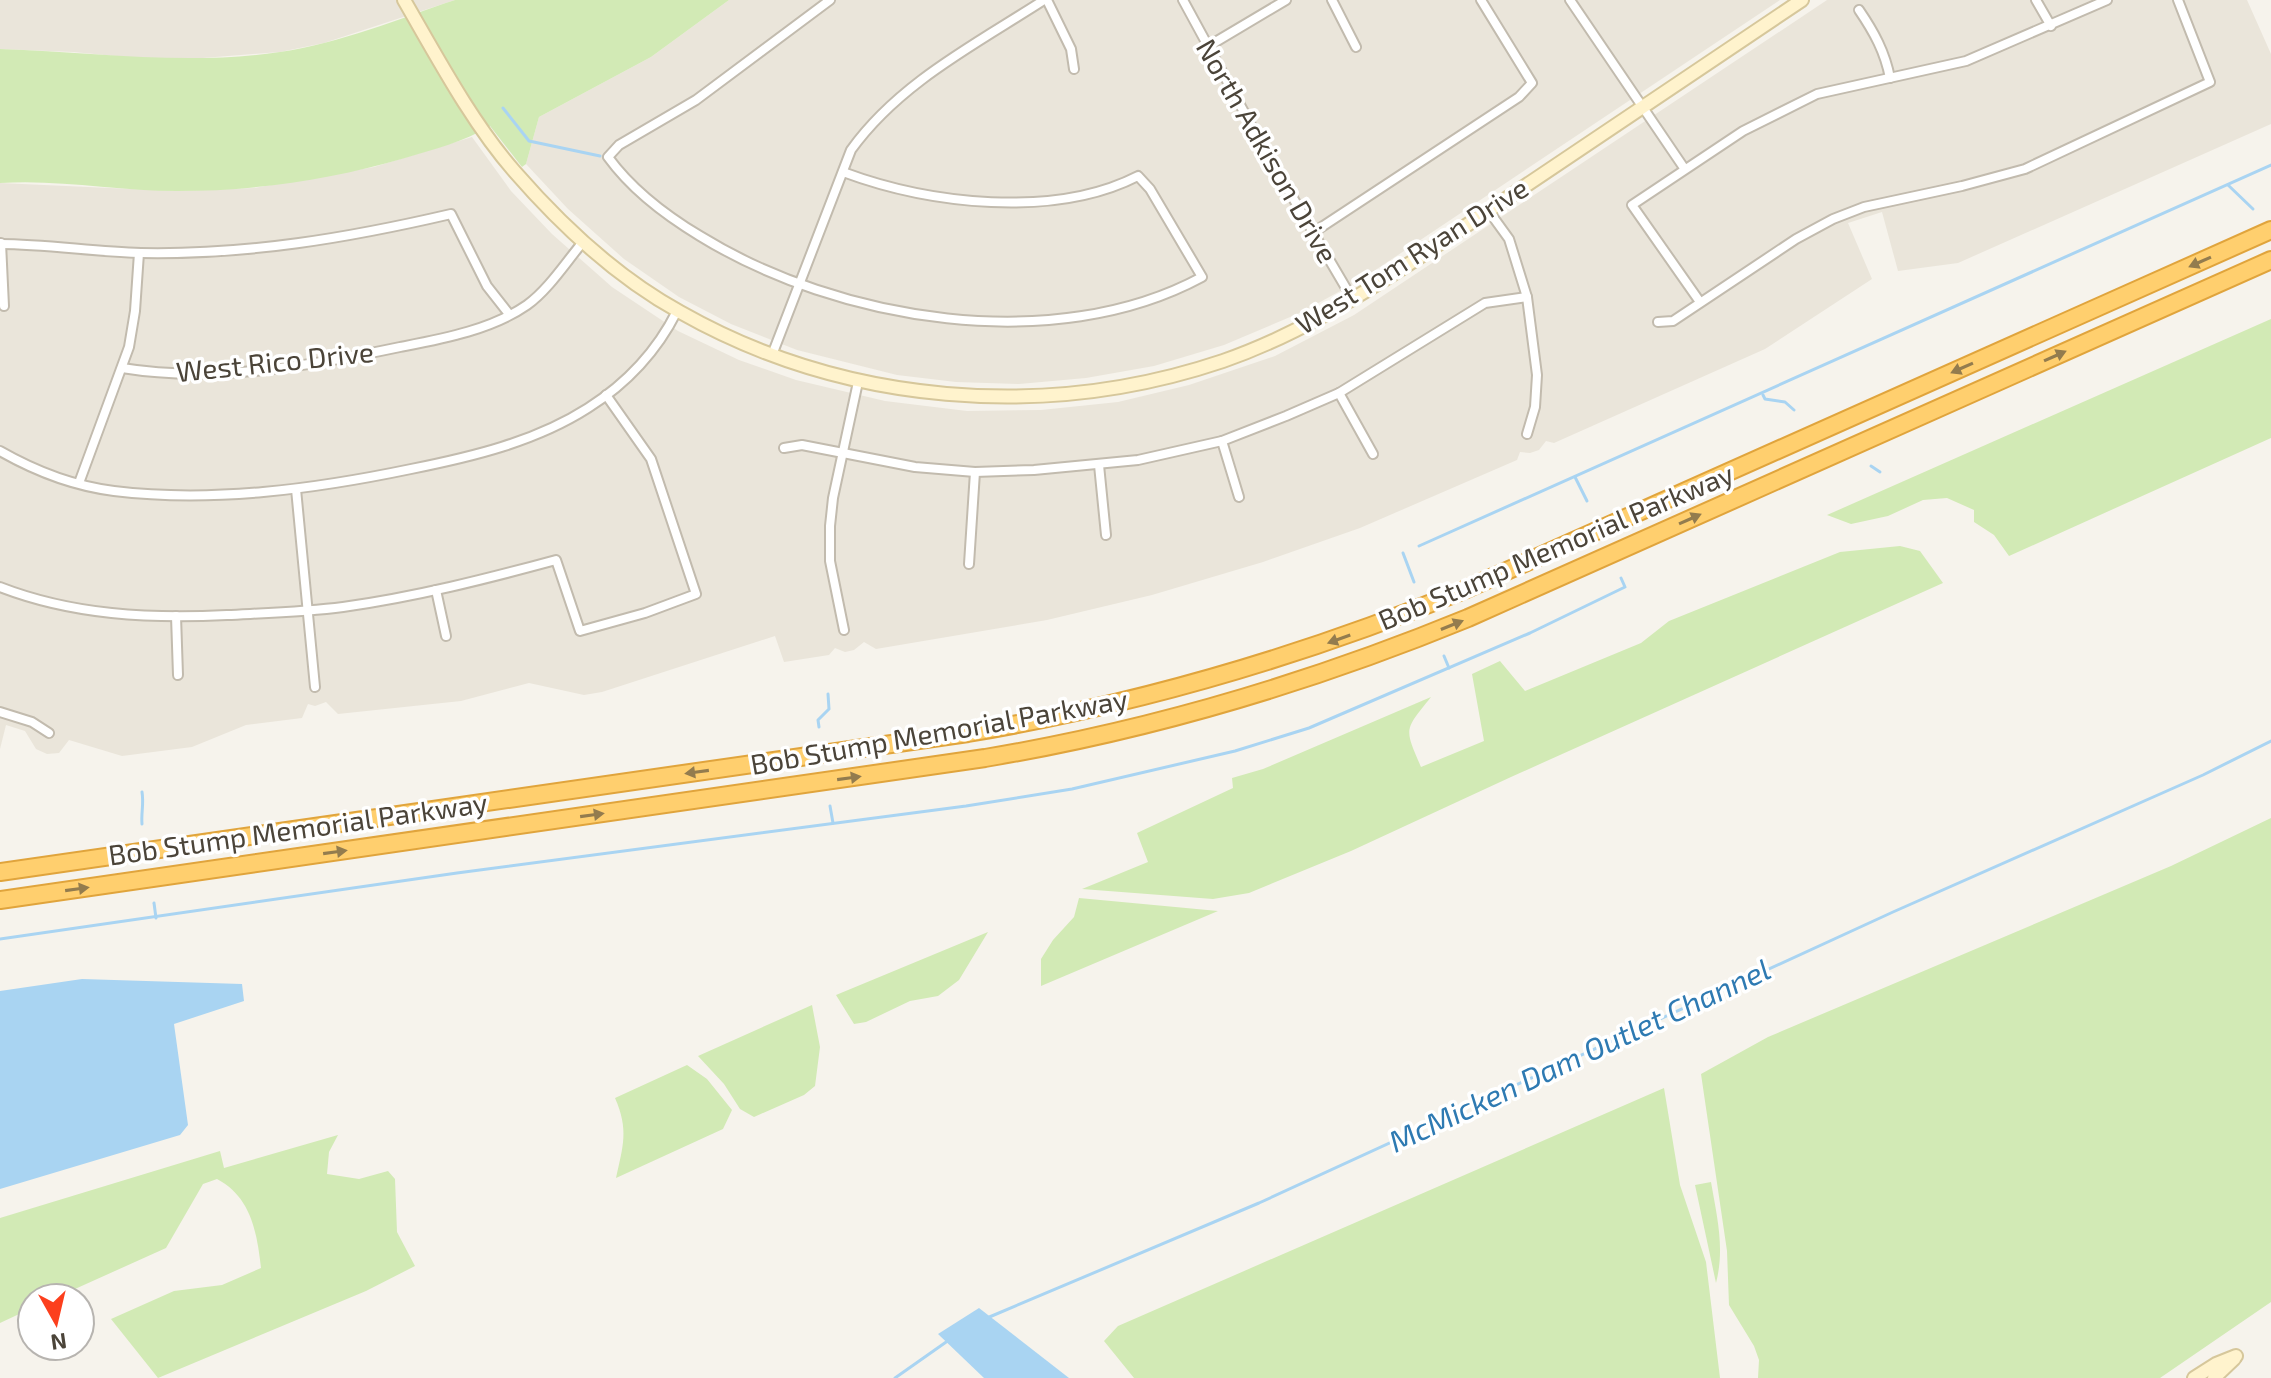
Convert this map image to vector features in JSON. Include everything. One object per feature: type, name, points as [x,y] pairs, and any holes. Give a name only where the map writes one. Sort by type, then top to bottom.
[{"type":"highway","name":"Bob Stump Memorial Parkway","points":[[0,872],[968,733],[1089,710],[1214,679],[1328,643],[1464,590],[2271,230]]},
{"type":"highway","name":"Bob Stump Memorial Parkway","points":[[0,900],[985,758],[1091,738],[1219,706],[1362,660],[1468,618],[2271,260]]},
{"type":"street","name":"West Tom Ryan Drive","points":[[404,0],[462,95],[513,170],[583,242],[620,272],[677,311],[771,356],[858,382],[970,395],[1074,394],[1169,375],[1222,361],[1272,342],[1353,300],[1802,0]]},
{"type":"street","points":[[830,0],[696,100],[619,145],[608,157],[622,177],[664,212],[729,254],[824,293],[933,317],[995,321],[1046,319],[1109,311],[1146,302],[1202,277],[1150,189],[1138,176],[1114,188],[1070,199],[1030,202],[948,197],[872,183],[843,172]]},
{"type":"street","points":[[771,356],[851,150],[880,113],[923,79],[1045,0],[1071,49],[1074,69]]},
{"type":"street","name":"North Adkison Drive","points":[[1183,0],[1353,300]]},
{"type":"street","points":[[1207,47],[1286,0]]},
{"type":"street","points":[[1332,0],[1356,47]]},
{"type":"street","points":[[1314,232],[1519,97],[1532,83],[1481,0]]},
{"type":"street","points":[[1570,0],[1684,168]]},
{"type":"street","points":[[2036,0],[2051,26]]},
{"type":"street","points":[[1700,302],[1632,205],[1743,131],[1817,94],[1966,61],[2107,0]]},
{"type":"street","points":[[1658,322],[1673,321],[1796,239],[1833,219],[1864,207],[2025,169],[2210,82],[2178,0]]},
{"type":"street","points":[[1859,10],[1876,34],[1890,78]]},
{"type":"street","points":[[1488,210],[1509,239],[1527,297],[1537,375],[1535,407],[1527,434]]},
{"type":"street","points":[[4,306],[1,244],[51,244],[139,253],[234,252],[314,243],[451,214],[487,286],[509,314]]},
{"type":"street","name":"West Rico Drive","points":[[122,368],[155,373],[220,372],[330,362],[448,337],[527,305],[583,242]]},
{"type":"street","points":[[79,483],[129,347],[139,253]]},
{"type":"street","points":[[784,448],[802,445],[915,467],[975,472],[1138,460],[1222,441],[1339,393],[1485,303],[1527,297]]},
{"type":"street","points":[[0,451],[54,477],[112,491],[153,494],[296,489],[367,478],[475,455],[532,436],[586,410],[633,374],[665,335],[677,311]]},
{"type":"street","points":[[844,630],[830,550],[833,498],[858,382]]},
{"type":"street","points":[[1339,393],[1373,454]]},
{"type":"street","points":[[0,587],[78,610],[176,616],[309,610],[436,590],[556,560],[580,631],[645,613],[696,594],[651,459],[606,395]]},
{"type":"street","points":[[1222,441],[1239,497]]},
{"type":"street","points":[[1099,465],[1106,535]]},
{"type":"street","points":[[969,564],[975,472]]},
{"type":"street","points":[[296,489],[315,687]]},
{"type":"street","points":[[436,590],[446,636]]},
{"type":"street","points":[[176,616],[178,675]]},
{"type":"street","points":[[0,712],[32,722],[49,733]]},
{"type":"street","points":[[2194,1378],[2220,1373]]},
{"type":"shaded area","points":[[0,0],[455,0],[324,43],[280,52],[203,58],[138,58],[0,49]]},
{"type":"shaded area","points":[[729,0],[1780,0],[1362,279],[1302,312],[1224,345],[1154,366],[1086,378],[1019,384],[956,382],[897,375],[797,350],[731,324],[679,297],[624,259],[568,209],[526,164],[539,117],[651,57]]},
{"type":"shaded area","points":[[1827,0],[2247,0],[2271,54],[2271,124],[1958,263],[1898,271],[1882,212],[1848,223],[1872,279],[1765,349],[1554,443],[1546,441],[1539,450],[1520,452],[1517,460],[1360,528],[1263,562],[1152,595],[1047,620],[876,649],[864,642],[854,650],[845,652],[835,648],[829,655],[784,662],[775,636],[602,692],[584,695],[529,683],[461,701],[338,714],[326,702],[315,706],[308,704],[302,718],[246,725],[192,747],[122,756],[69,740],[59,753],[47,754],[36,749],[25,731],[6,725],[0,749],[0,183],[176,191],[254,188],[374,167],[472,137],[511,191],[552,234],[612,287],[678,331],[739,360],[796,380],[885,401],[967,411],[1041,410],[1118,402],[1189,385],[1275,356],[1354,315]]},
{"type":"green space","points":[[455,0],[729,0],[651,57],[539,117],[526,164],[522,167],[490,126],[449,145],[377,166],[264,186],[177,191],[0,183],[0,49],[175,58],[245,56],[325,43]]},
{"type":"green space","points":[[2271,319],[2271,438],[2009,556],[1994,535],[1974,522],[1974,510],[1947,498],[1923,500],[1888,516],[1851,524],[1827,515]]},
{"type":"green space","points":[[1900,546],[1920,551],[1943,583],[1351,851],[1249,893],[1213,899],[1082,889],[1148,862],[1137,833],[1233,788],[1232,778],[1263,769],[1431,697],[1410,730],[1421,767],[1484,741],[1472,674],[1500,661],[1525,691],[1641,643],[1669,621],[1840,552]]},
{"type":"green space","points":[[2271,818],[2271,1302],[2160,1378],[1758,1378],[1759,1360],[1754,1346],[1729,1305],[1727,1251],[1701,1074],[1768,1037],[2171,866]]},
{"type":"green space","points":[[1079,898],[1218,911],[1041,986],[1041,959],[1074,917]]},
{"type":"green space","points":[[988,932],[959,980],[938,996],[910,1001],[866,1022],[854,1024],[836,995]]},
{"type":"green space","points":[[812,1005],[820,1047],[815,1086],[804,1095],[754,1117],[740,1109],[724,1084],[698,1056]]},
{"type":"green space","points":[[687,1065],[707,1079],[732,1110],[723,1129],[616,1178],[623,1129],[615,1098]]},
{"type":"green space","points":[[1664,1088],[1680,1185],[1706,1262],[1720,1378],[1134,1378],[1104,1341],[1118,1326]]},
{"type":"green space","points":[[338,1135],[329,1152],[327,1174],[359,1179],[388,1171],[395,1179],[397,1232],[415,1266],[366,1291],[158,1378],[111,1319],[174,1291],[222,1285],[261,1268],[254,1229],[245,1206],[238,1195],[217,1179],[203,1184],[166,1248],[91,1282],[16,1282],[16,1316],[0,1323],[0,1218],[220,1151],[224,1168]]},
{"type":"green space","points":[[1711,1182],[1720,1245],[1716,1283],[1695,1185]]},
{"type":"water","points":[[82,979],[242,984],[244,1001],[174,1024],[188,1125],[180,1135],[0,1189],[0,991]]},
{"type":"water","points":[[979,1308],[1069,1378],[984,1378],[938,1334]]},
{"type":"waterway","points":[[503,108],[529,141],[600,156]]},
{"type":"waterway","points":[[1419,546],[2271,165]]},
{"type":"waterway","points":[[2228,185],[2253,209]]},
{"type":"waterway","points":[[1763,395],[1765,399],[1785,402],[1794,410]]},
{"type":"waterway","points":[[1871,466],[1880,472]]},
{"type":"waterway","points":[[1575,477],[1587,501]]},
{"type":"waterway","points":[[1403,553],[1414,582]]},
{"type":"waterway","points":[[0,939],[1072,789],[1235,751],[1309,728],[1530,633],[1625,587],[1621,578]]},
{"type":"waterway","points":[[1444,656],[1449,668]]},
{"type":"waterway","points":[[819,727],[818,720],[829,709],[828,694]]},
{"type":"waterway","name":"McMicken Dam Outlet Channel","points":[[987,1318],[1259,1203],[1893,912],[2203,775],[2271,741]]},
{"type":"waterway","points":[[142,792],[142,824]]},
{"type":"waterway","points":[[830,806],[833,823]]},
{"type":"waterway","points":[[154,903],[156,918]]},
{"type":"waterway","name":"McMicken Dam Outlet Channel","points":[[895,1378],[949,1340]]}]
